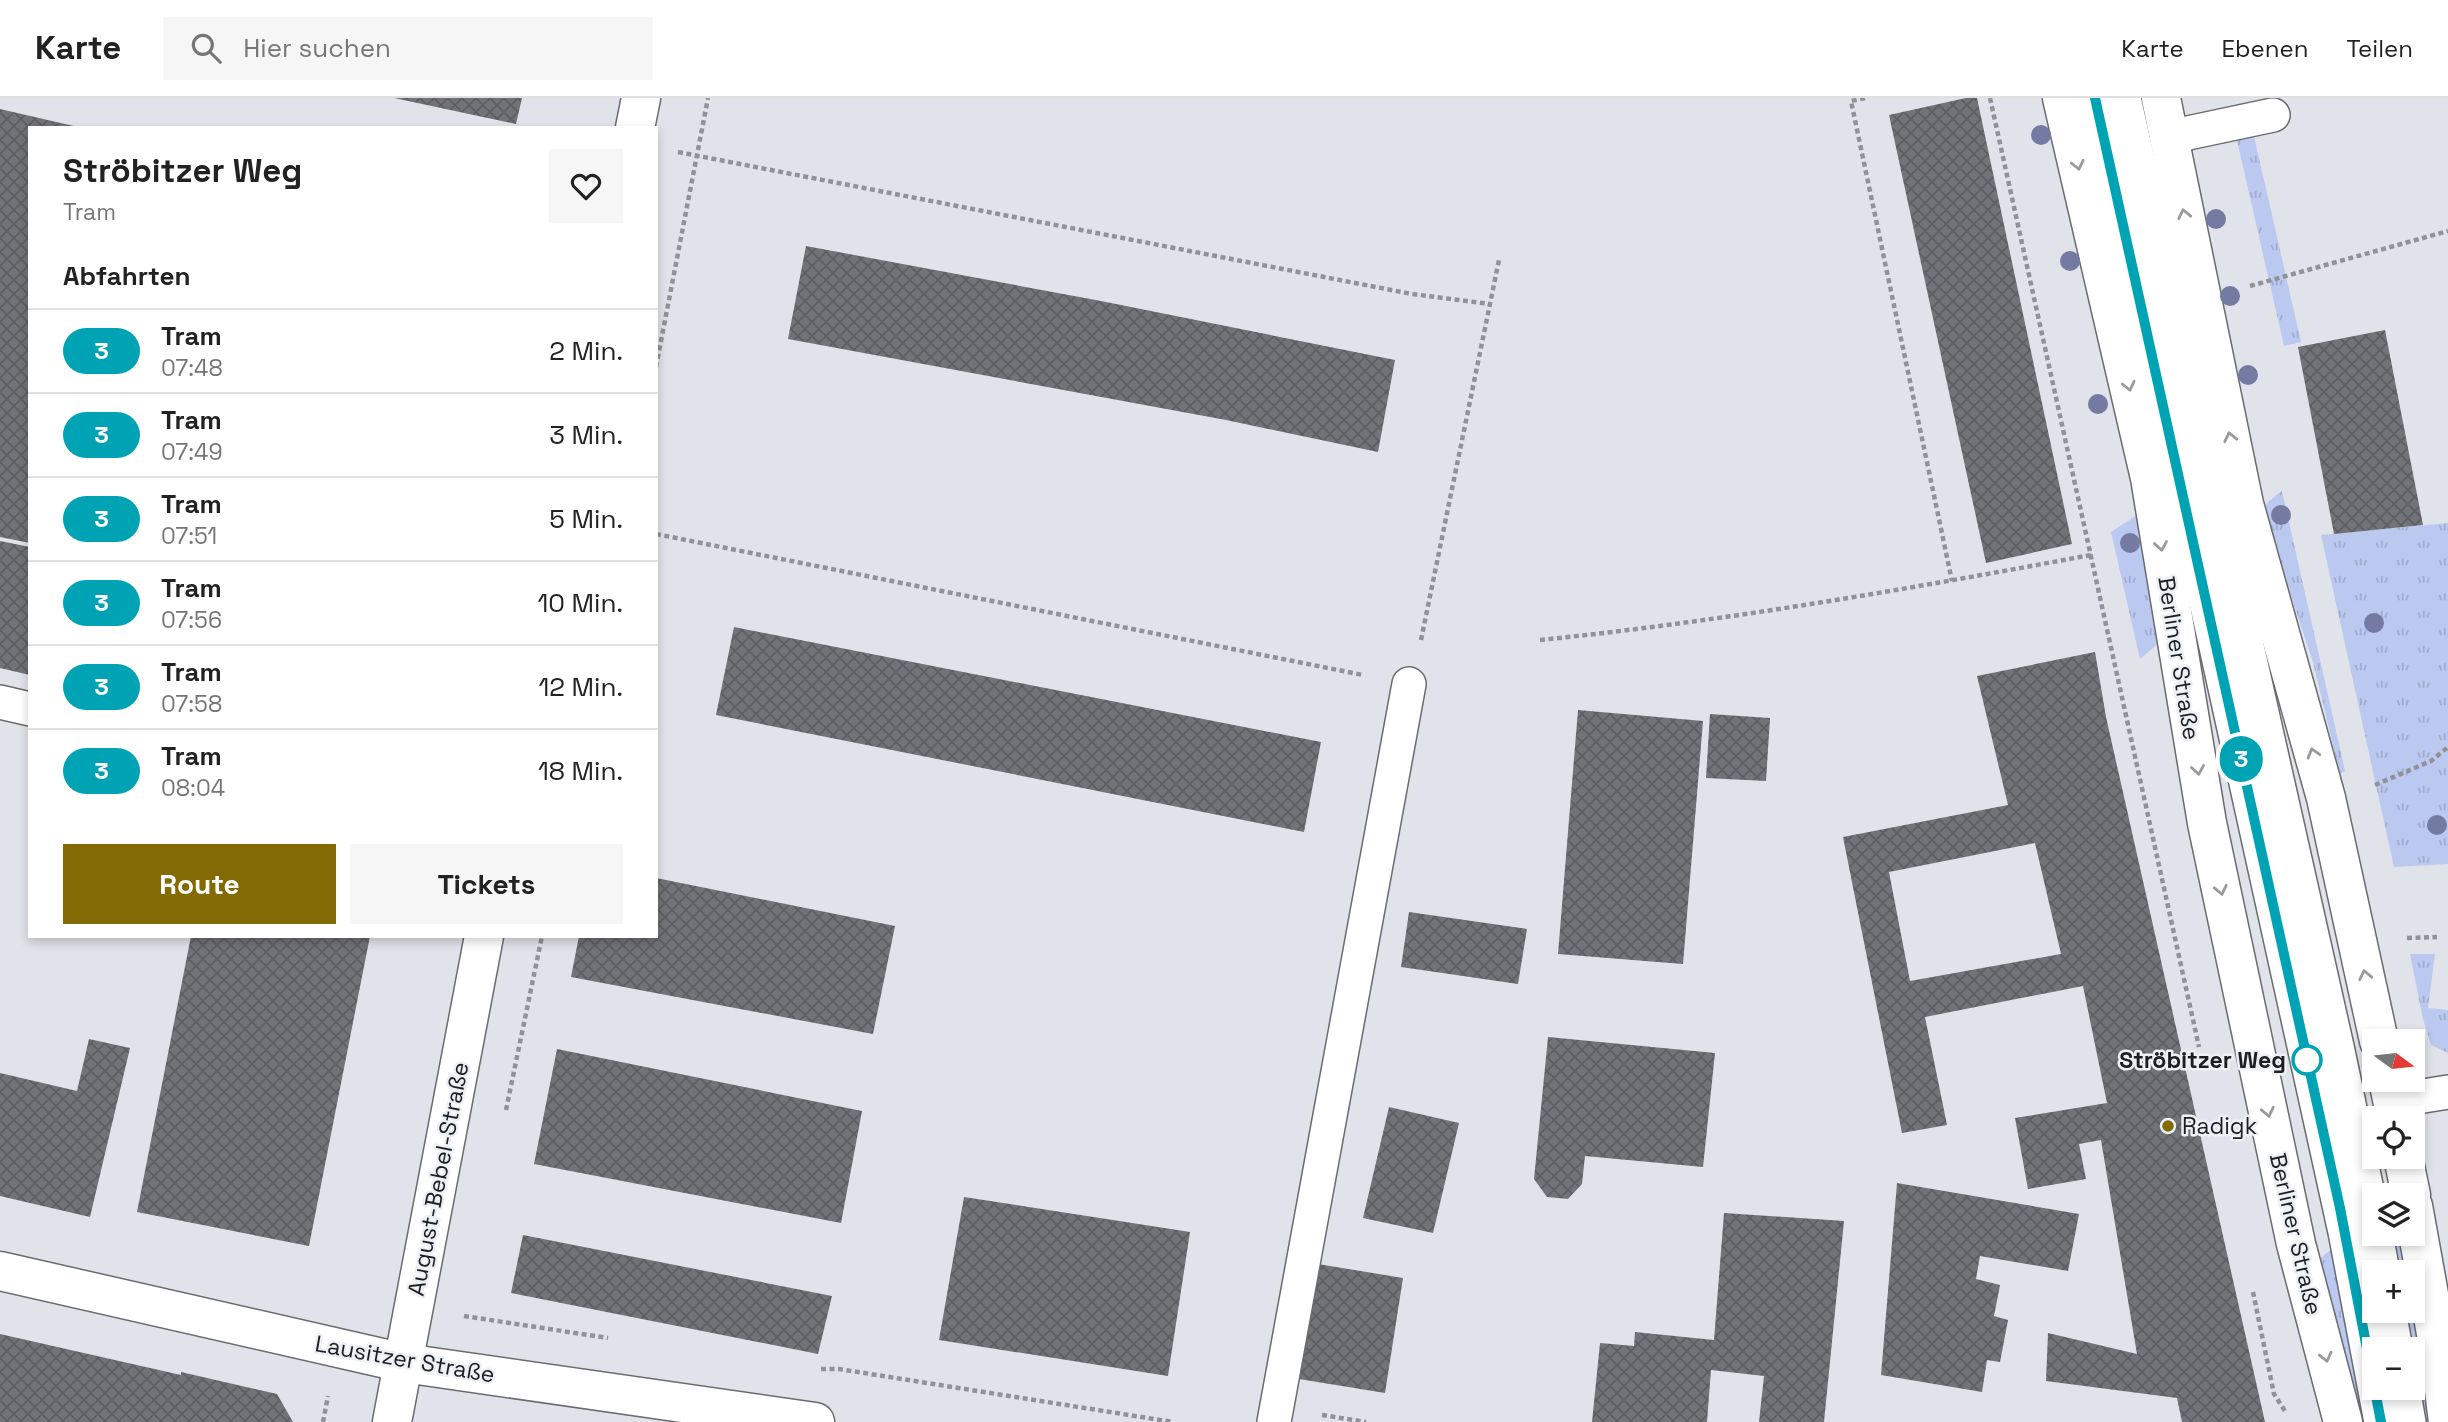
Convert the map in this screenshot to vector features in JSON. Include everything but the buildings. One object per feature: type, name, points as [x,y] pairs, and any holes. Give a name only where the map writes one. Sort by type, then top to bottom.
[{"type":"street","points":[[635,126],[640,98]]},
{"type":"street","name":"Berliner Straße","points":[[2062,98],[2150,478],[2207,823],[2297,1244],[2343,1422]]},
{"type":"street","points":[[2161,98],[2244,504],[2326,798],[2376,1029]]},
{"type":"street","name":"August-Bebel-Straße","points":[[392,1422],[484,938]]},
{"type":"street","points":[[2420,1246],[2440,1350],[2448,1422]]},
{"type":"street","name":"Lausitzer Straße","points":[[0,1271],[404,1363],[815,1422]]},
{"type":"lane","points":[[2095,98],[2342,1219],[2381,1422]]},
{"type":"lane","points":[[2124,98],[2366,1183]]},
{"type":"lane","points":[[2169,137],[2273,115]]},
{"type":"lane","points":[[1273,1422],[1409,684]]},
{"type":"lane","points":[[0,702],[28,709]]},
{"type":"lane","points":[[2392,1100],[2448,1092]]},
{"type":"lane","points":[[2405,1400],[2409,1422]]},
{"type":"path","points":[[658,356],[708,98]]},
{"type":"path","points":[[1865,98],[1851,101],[1952,581]]},
{"type":"path","points":[[1990,98],[2199,1047]]},
{"type":"path","points":[[670,151],[1412,294],[1490,304]]},
{"type":"path","points":[[2249,286],[2448,231]]},
{"type":"path","points":[[658,534],[1409,684],[1424,629],[1499,260]]},
{"type":"path","points":[[1540,640],[1623,632],[1877,595],[2091,555]]},
{"type":"path","points":[[2372,786],[2431,761],[2448,747]]},
{"type":"path","points":[[2404,938],[2437,937]]},
{"type":"path","points":[[2252,1286],[2274,1394],[2286,1413]]},
{"type":"path","points":[[815,1369],[839,1368],[1173,1422]]},
{"type":"green space","points":[[2253,132],[2301,342],[2284,346],[2236,136]]},
{"type":"green space","points":[[2282,491],[2345,771],[2340,774],[2313,662],[2263,512],[2268,502]]},
{"type":"green space","points":[[2142,512],[2160,642],[2140,659],[2111,532]]},
{"type":"green space","points":[[2448,523],[2448,864],[2394,867],[2321,535]]},
{"type":"green space","points":[[2410,954],[2435,954],[2428,1008],[2448,1010],[2448,1053],[2431,1045]]},
{"type":"green space","points":[[2392,1246],[2410,1246],[2413,1260],[2395,1260]]},
{"type":"green space","points":[[2334,1247],[2367,1422],[2356,1422],[2321,1258]]},
{"type":"green space","points":[[2408,1323],[2424,1323],[2429,1349],[2433,1422],[2424,1422],[2421,1400],[2425,1400],[2425,1337],[2410,1337]]},
{"type":"tram line","name":"3","points":[[2095,98],[2340,1208],[2381,1422]]},
{"type":"place","name":"Ströbitzer Weg","points":[[2307,1060]]},
{"type":"place","name":"Radigk","points":[[2168,1126]]}]
